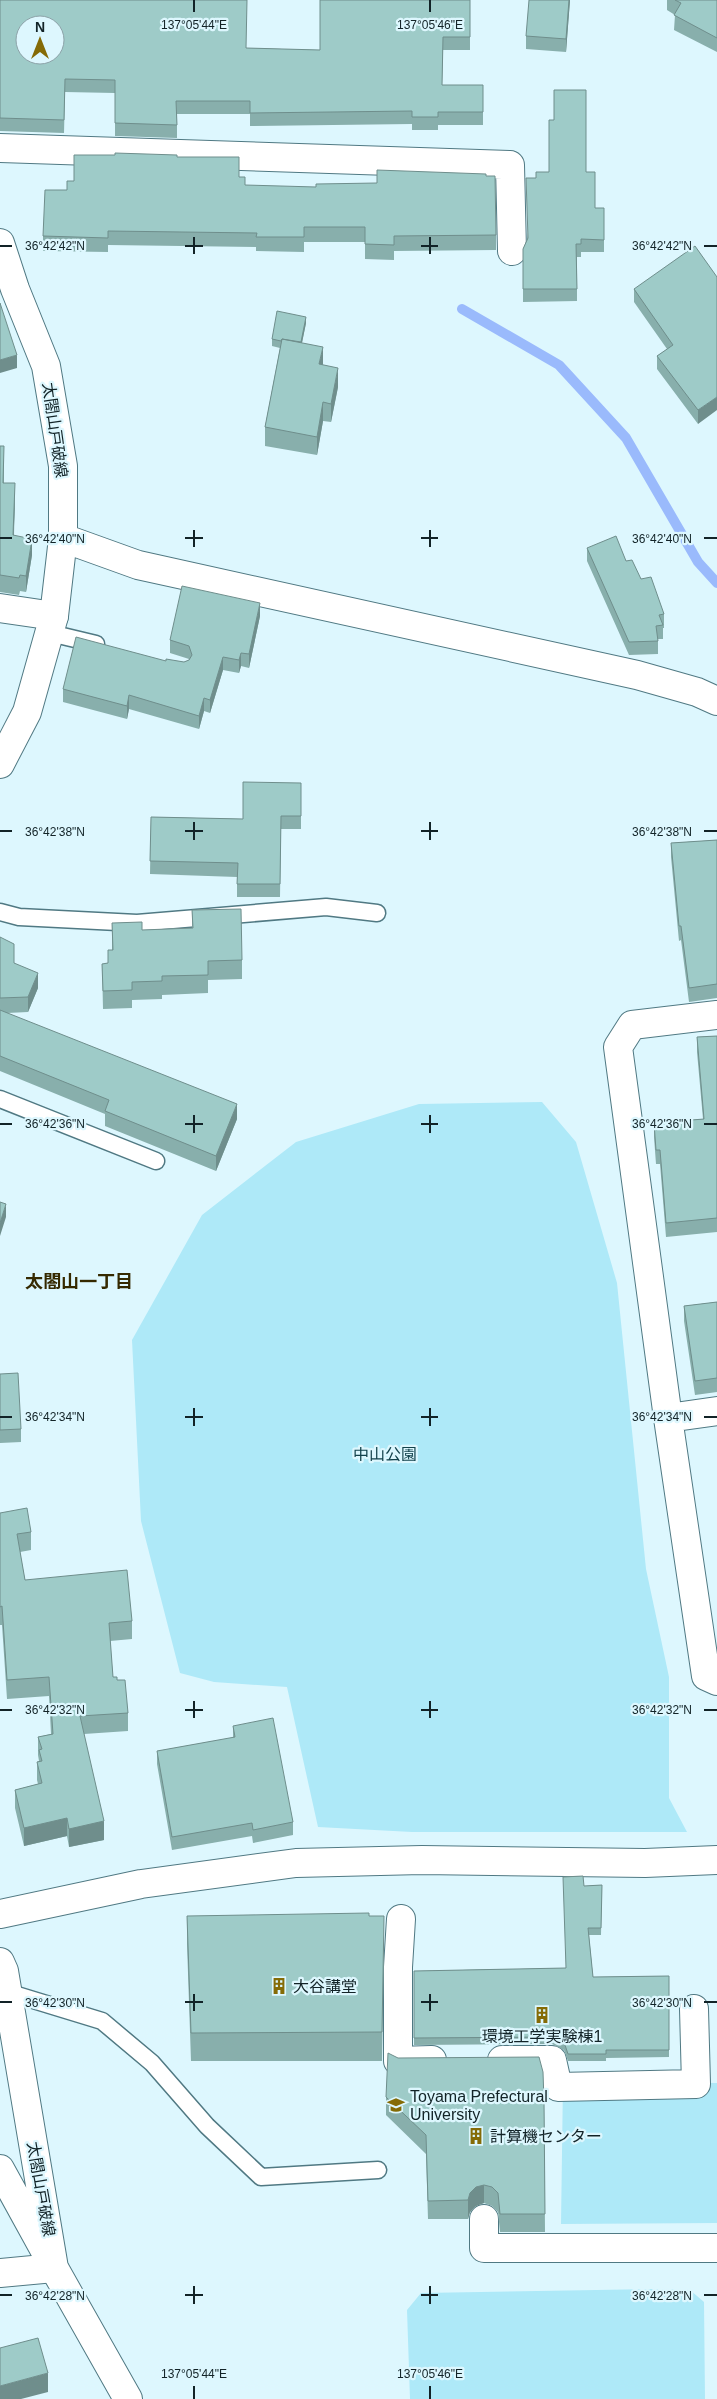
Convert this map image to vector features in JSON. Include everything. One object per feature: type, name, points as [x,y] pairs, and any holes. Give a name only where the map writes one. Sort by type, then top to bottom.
[{"type":"street","points":[[0,148],[510,165],[512,251]]},
{"type":"street","name":"太閤山戸破線","points":[[0,764],[27,712],[52,624],[62,538],[63,466],[46,366],[1,247]]},
{"type":"street","points":[[62,538],[138,565],[637,675],[697,692],[717,701]]},
{"type":"street","points":[[0,608],[52,624]]},
{"type":"street","points":[[717,1015],[632,1026],[618,1046],[668,1418],[706,1676],[717,1681]]},
{"type":"street","points":[[668,1418],[717,1411]]},
{"type":"street","points":[[0,1914],[141,1884],[296,1863],[422,1860],[645,1863],[717,1860]]},
{"type":"street","points":[[401,1919],[398,1967],[398,2060],[552,2060],[558,2087],[696,2084],[694,2009]]},
{"type":"street","name":"太閤山戸破線","points":[[3,1974],[54,2268],[128,2399]]},
{"type":"street","points":[[0,2170],[54,2268],[0,2272]]},
{"type":"street","points":[[484,2219],[484,2248],[717,2248]]},
{"type":"lane","points":[[52,624],[116,649]]},
{"type":"lane","points":[[0,912],[19,917],[137,923],[326,907],[377,913]]},
{"type":"lane","points":[[0,1099],[156,1161]]},
{"type":"lane","points":[[3,1974],[102,2021],[152,2063],[207,2126],[261,2177],[378,2170]]},
{"type":"green space","name":"中山公園","points":[[542,1102],[576,1142],[617,1283],[646,1569],[669,1677],[669,1798],[687,1832],[412,1832],[318,1827],[287,1687],[214,1682],[180,1673],[141,1521],[132,1340],[202,1215],[296,1142],[419,1104]]},
{"type":"green space","points":[[563,2081],[717,2083],[717,2223],[561,2224]]},
{"type":"green space","points":[[690,2290],[704,2302],[705,2399],[410,2399],[407,2310],[421,2293]]},
{"type":"building","points":[[0,0],[247,0],[246,48],[320,50],[320,0],[470,0],[470,37],[443,37],[442,85],[483,85],[483,112],[438,112],[438,117],[412,117],[412,111],[250,113],[250,101],[176,101],[177,125],[115,123],[115,80],[65,79],[64,120],[0,118]]},
{"type":"building","points":[[529,0],[569,0],[566,39],[526,36]]},
{"type":"building","points":[[675,0],[717,0],[717,38],[674,15],[681,3]]},
{"type":"building","points":[[554,90],[586,90],[586,172],[595,172],[595,208],[604,208],[604,240],[581,239],[581,244],[576,244],[577,289],[523,289],[523,249],[528,238],[526,178],[536,178],[536,172],[549,172],[549,120],[554,120]]},
{"type":"building","points":[[115,153],[177,155],[177,157],[239,157],[239,177],[245,177],[245,185],[316,187],[316,184],[377,183],[377,170],[486,174],[486,176],[495,176],[496,235],[394,236],[394,245],[365,244],[365,227],[304,227],[304,237],[256,237],[257,233],[108,231],[108,238],[43,236],[45,190],[67,190],[67,181],[74,181],[74,155],[115,155]]},
{"type":"building","points":[[695,246],[717,277],[717,397],[698,410],[657,356],[673,345],[634,289]]},
{"type":"building","points":[[0,303],[17,355],[0,360]]},
{"type":"building","points":[[277,311],[306,317],[301,342],[272,339]]},
{"type":"building","points":[[282,339],[323,347],[319,364],[338,368],[331,404],[323,402],[317,437],[265,427]]},
{"type":"building","points":[[0,446],[4,446],[3,483],[15,483],[13,535],[32,539],[26,576],[20,575],[19,578],[0,575]]},
{"type":"building","points":[[616,536],[626,561],[632,560],[641,579],[651,577],[664,614],[659,615],[663,625],[656,626],[658,641],[629,642],[587,548]]},
{"type":"building","points":[[182,586],[260,603],[249,654],[241,653],[239,660],[223,657],[210,700],[204,698],[199,716],[129,695],[127,706],[63,689],[76,637],[166,661],[166,659],[184,662],[189,660],[192,655],[189,646],[170,640]]},
{"type":"building","points":[[243,782],[301,783],[301,816],[281,816],[280,884],[237,884],[238,863],[150,861],[151,817],[243,819]]},
{"type":"building","points":[[717,840],[717,984],[689,988],[681,926],[679,926],[671,843]]},
{"type":"building","points":[[241,909],[242,960],[208,961],[208,975],[162,976],[162,981],[132,982],[132,990],[103,991],[102,964],[108,963],[108,950],[113,950],[112,923],[142,922],[142,930],[193,928],[192,910]]},
{"type":"building","points":[[0,937],[14,944],[14,963],[38,973],[28,997],[0,998]]},
{"type":"building","points":[[0,1010],[237,1104],[216,1156],[105,1111],[109,1100],[0,1056]]},
{"type":"building","points":[[717,1036],[717,1218],[666,1223],[660,1150],[656,1150],[654,1123],[704,1119],[697,1037]]},
{"type":"building","points":[[0,1202],[6,1204],[0,1223]]},
{"type":"building","points":[[717,1302],[717,1378],[695,1381],[684,1306]]},
{"type":"building","points":[[18,1373],[21,1429],[0,1430],[0,1374]]},
{"type":"building","points":[[27,1508],[31,1532],[17,1534],[25,1580],[127,1570],[132,1621],[109,1623],[113,1677],[117,1677],[117,1680],[125,1680],[128,1713],[80,1716],[104,1821],[69,1829],[67,1818],[24,1828],[15,1790],[42,1783],[37,1762],[42,1761],[39,1750],[42,1749],[38,1737],[53,1734],[49,1677],[7,1680],[2,1606],[0,1607],[0,1513]]},
{"type":"building","points":[[273,1718],[293,1822],[253,1830],[252,1823],[172,1837],[157,1751],[235,1737],[233,1726]]},
{"type":"building","name":"環境工学実験棟1","points":[[583,1876],[584,1886],[602,1885],[601,1928],[588,1928],[593,1977],[669,1976],[669,2050],[606,2050],[606,2054],[568,2054],[564,2042],[552,2037],[414,2038],[414,1971],[566,1968],[563,1877]]},
{"type":"building","name":"大谷講堂","points":[[369,1913],[369,1916],[384,1916],[382,2032],[191,2033],[187,1916]]},
{"type":"building","name":"計算機センター","points":[[388,2053],[398,2058],[539,2057],[543,2072],[545,2214],[500,2214],[498,2193],[492,2187],[484,2185],[476,2187],[470,2193],[468,2200],[428,2201],[426,2135],[386,2097]]},
{"type":"building","points":[[38,2338],[48,2373],[0,2386],[0,2348]]},
{"type":"waterway","points":[[462,309],[559,365],[626,438],[698,562],[717,583]]},
{"type":"place","name":"大谷講堂","points":[[279,1986]]},
{"type":"place","name":"環境工学実験棟1","points":[[542,2015]]},
{"type":"place","name":"Toyama Prefectural University","points":[[396,2105]]},
{"type":"place","name":"計算機センター","points":[[476,2136]]},
{"type":"district","name":"太閤山一丁目","points":[[79,1282]]}]
